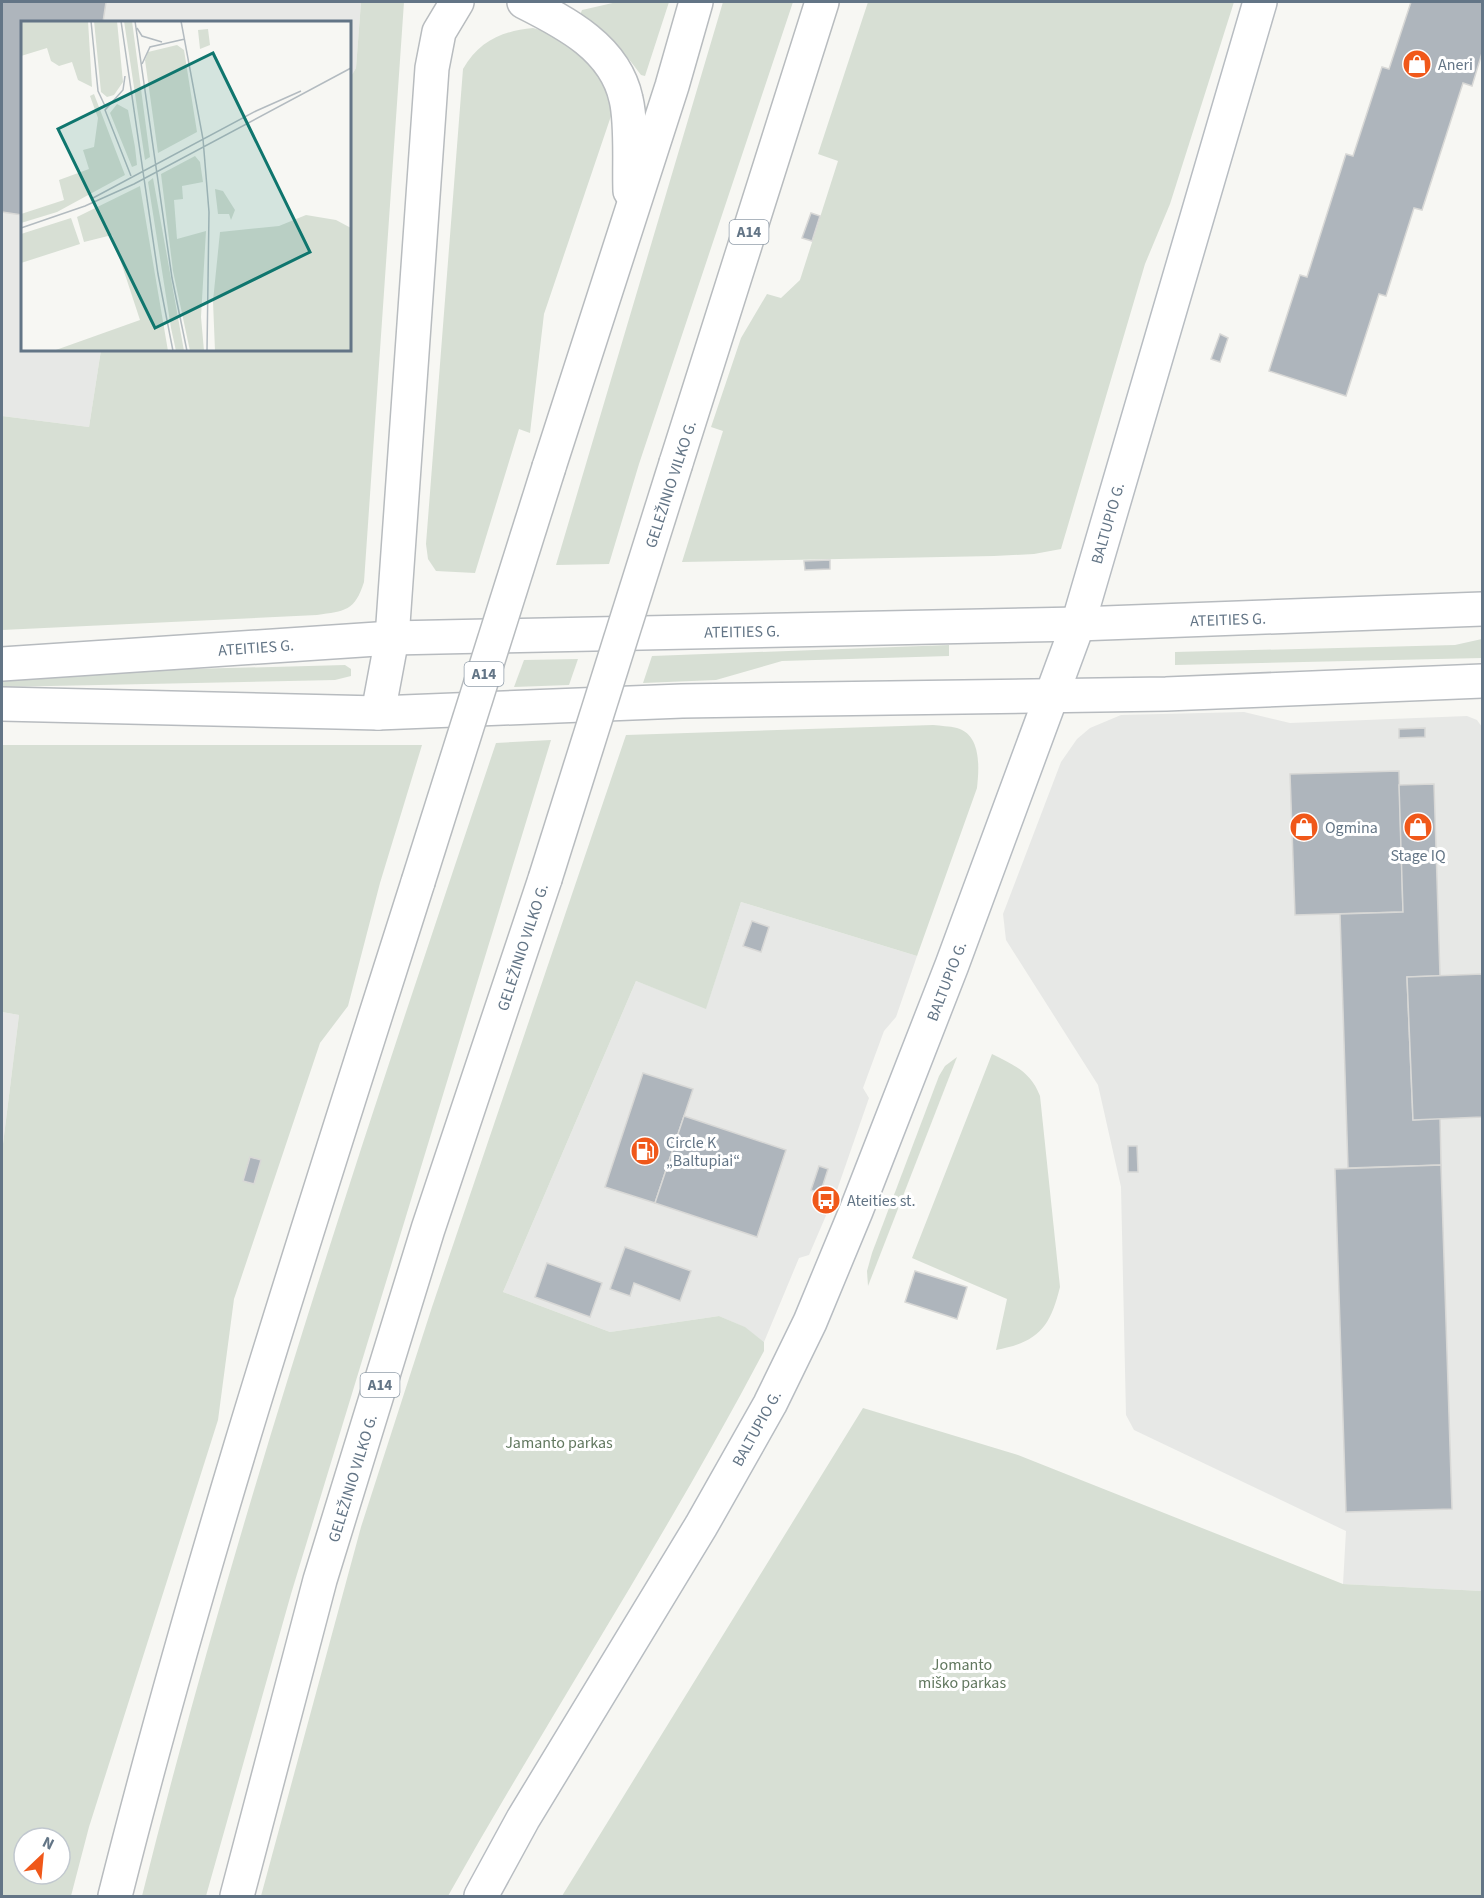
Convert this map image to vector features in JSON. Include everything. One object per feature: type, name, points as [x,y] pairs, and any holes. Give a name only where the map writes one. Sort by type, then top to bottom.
[{"type":"main road","points":[[378,713],[392,638],[432,68],[439,32],[457,2]]},
{"type":"main road","points":[[524,2],[564,22],[592,42],[612,65],[626,99],[631,211]]},
{"type":"main road","name":"A14","points":[[115,1896],[160,1717],[221,1507],[696,2]]},
{"type":"main road","name":"GELEŽINIO VILKO G.","points":[[237,1896],[324,1569],[428,1229],[545,879],[822,2]]},
{"type":"main road","name":"BALTUPIO G.","points":[[481,1896],[523,1819],[701,1526],[770,1404],[810,1322],[948,976],[1078,624],[1260,2]]},
{"type":"main road","name":"ATEITIES G.","points":[[2,664],[392,638],[1078,624],[1482,609]]},
{"type":"main road","points":[[2,704],[378,713],[682,701],[1053,696],[1482,681]]},
{"type":"shaded area","points":[[2,2],[361,2],[356,68],[351,76],[351,21],[21,21],[21,351],[101,351],[89,427],[2,416]]},
{"type":"shaded area","points":[[1244,712],[1290,723],[1467,716],[1477,720],[1482,727],[1482,1591],[1343,1584],[1346,1531],[1134,1430],[1126,1415],[1121,1187],[1098,1085],[1006,940],[1003,914],[1061,762],[1077,739],[1090,728],[1121,715]]},
{"type":"shaded area","points":[[741,902],[917,956],[896,1017],[884,1031],[863,1088],[869,1098],[837,1190],[809,1255],[799,1258],[764,1342],[744,1327],[719,1316],[610,1332],[503,1292],[636,981],[706,1008]]},
{"type":"shaded area","points":[[2,1012],[19,1015],[2,1152]]},
{"type":"green space","points":[[361,2],[404,2],[364,582],[357,599],[348,608],[317,615],[2,630],[2,416],[89,427],[101,351],[351,351],[351,76],[356,68]]},
{"type":"green space","points":[[617,2],[669,2],[645,76],[641,75],[606,35],[580,15],[582,10]]},
{"type":"green space","points":[[723,2],[793,2],[639,464],[609,564],[556,565]]},
{"type":"green space","points":[[868,2],[1234,2],[1170,204],[1145,264],[1061,549],[1034,554],[994,556],[682,562],[723,431],[711,427],[741,338],[767,294],[781,298],[800,280],[838,161],[818,154]]},
{"type":"green space","points":[[533,28],[568,45],[591,64],[607,86],[611,97],[611,116],[544,314],[530,433],[519,429],[475,573],[436,571],[428,559],[426,544],[463,69],[476,51],[492,39],[511,32]]},
{"type":"green space","points":[[1482,639],[1482,658],[1175,665],[1175,652],[1455,645]]},
{"type":"green space","points":[[949,645],[949,656],[782,661],[716,680],[643,683],[652,656]]},
{"type":"green space","points":[[578,659],[569,685],[514,687],[524,660]]},
{"type":"green space","points":[[345,665],[351,669],[351,676],[335,680],[2,687],[2,674]]},
{"type":"green space","name":"Jamanto parkas","points":[[933,725],[957,728],[971,738],[977,754],[978,780],[917,956],[741,902],[706,1009],[636,981],[503,1292],[610,1332],[719,1316],[745,1327],[764,1342],[764,1351],[688,1489],[448,1896],[261,1896],[361,1527],[432,1307],[626,735]]},
{"type":"green space","points":[[551,740],[291,1594],[206,1896],[142,1896],[220,1605],[307,1316],[496,743]]},
{"type":"green space","points":[[2,745],[422,745],[380,883],[348,1006],[320,1043],[234,1299],[218,1420],[89,1827],[71,1896],[2,1896],[2,1152],[19,1015],[2,1012]]},
{"type":"green space","points":[[992,1054],[1027,1075],[1040,1096],[1060,1287],[1052,1313],[1040,1331],[1022,1343],[996,1350],[1007,1299],[912,1258]]},
{"type":"green space","points":[[957,1057],[868,1286],[867,1271],[872,1253],[939,1076],[945,1066]]},
{"type":"green space","name":"Jomanto miško parkas","points":[[863,1408],[1018,1455],[1343,1584],[1482,1591],[1482,1896],[562,1896]]},
{"type":"building","points":[[2,2],[106,2],[103,21],[21,21],[21,215],[2,212]]},
{"type":"building","points":[[1411,2],[1482,2],[1482,53],[1472,86],[1463,83],[1422,210],[1414,208],[1386,296],[1379,294],[1346,396],[1269,371],[1300,275],[1307,277],[1346,154],[1353,156],[1382,67],[1389,69]]},
{"type":"building","points":[[811,213],[820,216],[812,241],[802,238]]},
{"type":"building","points":[[1220,334],[1228,338],[1220,362],[1211,359]]},
{"type":"building","points":[[830,560],[830,569],[805,570],[804,561]]},
{"type":"building","points":[[1425,728],[1425,737],[1399,738],[1399,729]]},
{"type":"building","points":[[1399,771],[1403,912],[1295,915],[1290,774]]},
{"type":"building","points":[[1434,784],[1440,976],[1407,977],[1413,1120],[1440,1118],[1441,1165],[1348,1168],[1340,914],[1403,912],[1399,785]]},
{"type":"building","points":[[752,921],[769,927],[761,952],[743,946]]},
{"type":"building","points":[[1482,974],[1482,1117],[1413,1120],[1407,977]]},
{"type":"building","name":"Circle K „Baltupiai“","points":[[643,1073],[693,1089],[655,1203],[605,1187]]},
{"type":"building","points":[[684,1116],[786,1150],[757,1237],[655,1203]]},
{"type":"building","points":[[1128,1146],[1137,1146],[1138,1172],[1128,1172]]},
{"type":"building","points":[[250,1157],[261,1160],[254,1184],[243,1181]]},
{"type":"building","points":[[1441,1165],[1452,1509],[1346,1512],[1335,1169]]},
{"type":"building","points":[[819,1166],[828,1169],[820,1194],[811,1190]]},
{"type":"building","points":[[625,1247],[691,1271],[680,1301],[634,1283],[630,1296],[610,1289]]},
{"type":"building","points":[[547,1263],[602,1283],[590,1317],[535,1297]]},
{"type":"building","points":[[915,1271],[967,1287],[957,1319],[905,1302]]},
{"type":"place","name":"Aneri","points":[[1417,64]]},
{"type":"place","name":"Ogmina","points":[[1304,827]]},
{"type":"place","name":"Stage IQ","points":[[1418,827]]},
{"type":"place","name":"Circle K „Baltupiai“","points":[[645,1151]]},
{"type":"place","name":"Ateities st.","points":[[826,1200]]}]
